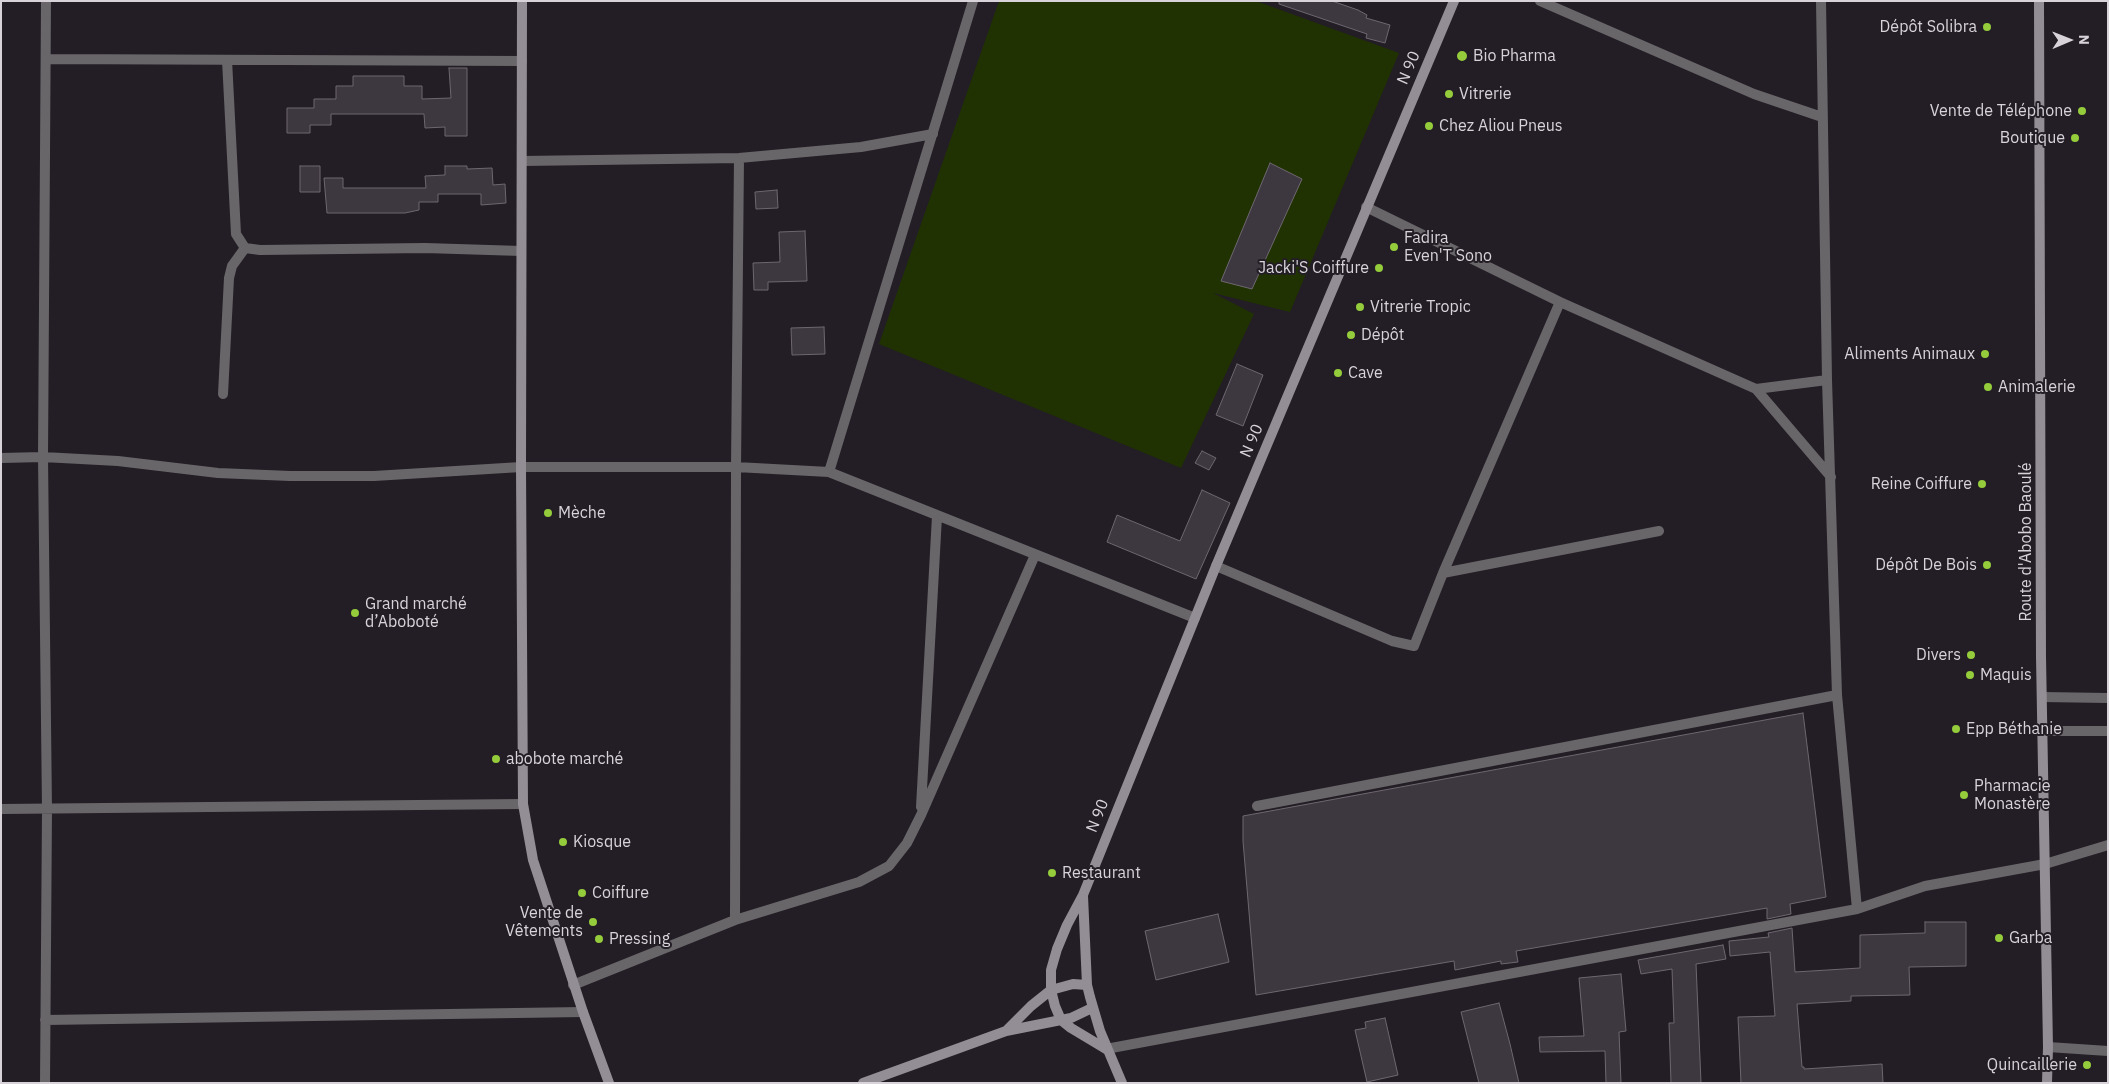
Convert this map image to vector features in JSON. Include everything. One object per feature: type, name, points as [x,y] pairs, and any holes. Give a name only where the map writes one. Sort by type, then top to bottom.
[{"type":"street","points":[[45,1083],[48,810],[44,457],[46,1]]},
{"type":"street","points":[[522,1],[521,467],[523,804],[533,860],[573,984],[609,1083]]},
{"type":"street","points":[[829,472],[973,1]]},
{"type":"street","name":"N 90","points":[[1061,1020],[1055,1006],[1052,990],[1052,970],[1057,948],[1083,895],[1216,566],[1454,1]]},
{"type":"street","points":[[1540,1],[1754,94],[1822,117]]},
{"type":"street","points":[[1821,1],[1827,380],[1837,695],[1857,909]]},
{"type":"street","name":"Route d'Abobo Baoulé","points":[[2038,1],[2042,731],[2048,1047],[2047,1083]]},
{"type":"street","points":[[46,59],[522,61]]},
{"type":"street","points":[[227,60],[236,234],[245,248],[260,250],[426,248],[521,251]]},
{"type":"street","points":[[522,161],[739,158],[861,147],[933,134]]},
{"type":"street","points":[[736,920],[736,467],[739,158]]},
{"type":"street","points":[[1366,207],[1560,302],[1756,388],[1831,477]]},
{"type":"street","points":[[223,394],[229,278],[232,266],[245,248]]},
{"type":"street","points":[[1216,566],[1392,641],[1414,646],[1560,302]]},
{"type":"street","points":[[1756,388],[1827,380]]},
{"type":"street","points":[[1,458],[44,457],[118,461],[218,473],[290,476],[374,476],[521,467],[736,467],[829,472],[1195,618]]},
{"type":"street","points":[[921,815],[937,516]]},
{"type":"street","points":[[1443,574],[1659,531]]},
{"type":"street","points":[[573,984],[736,920],[859,882],[889,866],[907,843],[921,815],[1034,555]]},
{"type":"street","points":[[1257,806],[1837,695]]},
{"type":"street","points":[[2042,696],[2108,698]]},
{"type":"street","points":[[2042,731],[2108,731]]},
{"type":"street","points":[[1,809],[523,804]]},
{"type":"street","points":[[1061,1020],[1106,1049],[1857,909],[1925,886],[2044,864],[2108,846]]},
{"type":"street","name":"N 90","points":[[1083,895],[1087,985],[1092,1008],[1106,1049],[1122,1083]]},
{"type":"street","points":[[1006,1031],[1031,1006],[1052,990],[1073,984],[1087,985]]},
{"type":"street","points":[[863,1083],[1006,1031],[1080,1015],[1092,1008]]},
{"type":"street","points":[[45,1020],[583,1012]]},
{"type":"street","points":[[2048,1047],[2108,1051]]},
{"type":"green space","points":[[999,1],[1256,1],[1399,53],[1290,312],[1213,293],[1254,314],[1181,468],[879,344]]},
{"type":"building","points":[[1279,1],[1332,1],[1358,10],[1367,15],[1366,18],[1390,25],[1385,43],[1366,38],[1367,34],[1279,4]]},
{"type":"building","points":[[449,68],[467,68],[467,136],[445,136],[445,127],[425,128],[424,114],[331,114],[331,125],[310,125],[310,133],[287,133],[287,108],[314,108],[314,99],[336,99],[336,86],[353,86],[353,76],[404,76],[404,86],[422,86],[422,99],[451,98]]},
{"type":"building","points":[[1270,163],[1302,179],[1252,289],[1221,281]]},
{"type":"building","points":[[300,166],[320,166],[320,192],[300,192]]},
{"type":"building","points":[[445,166],[467,166],[467,169],[492,168],[493,185],[505,184],[506,203],[481,205],[481,194],[438,194],[438,202],[419,202],[419,210],[405,213],[327,213],[324,178],[343,178],[343,188],[426,188],[425,176],[445,175]]},
{"type":"building","points":[[777,190],[778,208],[756,209],[755,192]]},
{"type":"building","points":[[805,231],[807,281],[768,282],[768,290],[754,290],[753,263],[780,262],[779,232]]},
{"type":"building","points":[[824,327],[825,354],[792,355],[791,328]]},
{"type":"building","points":[[1237,364],[1263,375],[1243,426],[1216,415]]},
{"type":"building","points":[[1202,451],[1216,458],[1209,470],[1195,463]]},
{"type":"building","points":[[1202,490],[1230,503],[1196,579],[1107,542],[1117,515],[1180,541]]},
{"type":"building","points":[[1803,713],[1826,897],[1790,904],[1791,914],[1767,919],[1767,908],[1516,951],[1518,962],[1501,964],[1501,961],[1455,970],[1454,961],[1256,995],[1243,841],[1243,816]]},
{"type":"building","points":[[1218,914],[1229,962],[1156,980],[1145,931]]},
{"type":"building","points":[[1925,922],[1966,922],[1966,966],[1909,967],[1910,995],[1851,996],[1851,1001],[1797,1004],[1802,1067],[1804,1069],[1882,1064],[1883,1083],[1741,1083],[1738,1017],[1775,1016],[1770,952],[1730,956],[1729,941],[1769,937],[1768,933],[1792,928],[1795,972],[1860,968],[1860,935],[1925,933]]},
{"type":"building","points":[[1723,945],[1726,959],[1696,964],[1701,1083],[1671,1083],[1669,1023],[1674,1023],[1672,969],[1641,974],[1638,960]]},
{"type":"building","points":[[1621,974],[1626,1031],[1619,1032],[1621,1083],[1606,1083],[1605,1051],[1540,1052],[1539,1037],[1584,1036],[1579,978]]},
{"type":"building","points":[[1499,1003],[1519,1083],[1479,1083],[1461,1012]]},
{"type":"building","points":[[1385,1018],[1398,1075],[1367,1082],[1355,1030],[1366,1028],[1365,1022]]},
{"type":"place","name":"Dépôt Solibra","points":[[1987,27]]},
{"type":"place","name":"Bio Pharma","points":[[1462,56]]},
{"type":"place","name":"Vitrerie","points":[[1449,94]]},
{"type":"place","name":"Vente de Téléphone","points":[[2082,111]]},
{"type":"place","name":"Chez Aliou Pneus","points":[[1429,126]]},
{"type":"place","name":"Boutique","points":[[2075,138]]},
{"type":"place","name":"Fadira Even'T Sono","points":[[1394,247]]},
{"type":"place","name":"Jacki'S Coiffure","points":[[1379,268]]},
{"type":"place","name":"Vitrerie Tropic","points":[[1360,307]]},
{"type":"place","name":"Dépôt","points":[[1351,335]]},
{"type":"place","name":"Aliments Animaux","points":[[1985,354]]},
{"type":"place","name":"Cave","points":[[1338,373]]},
{"type":"place","name":"Animalerie","points":[[1988,387]]},
{"type":"place","name":"Reine Coiffure","points":[[1982,484]]},
{"type":"place","name":"Mèche","points":[[548,513]]},
{"type":"place","name":"Dépôt De Bois","points":[[1987,565]]},
{"type":"place","name":"Grand marché d’Aboboté","points":[[355,613]]},
{"type":"place","name":"Divers","points":[[1971,655]]},
{"type":"place","name":"Maquis","points":[[1970,675]]},
{"type":"place","name":"Epp Béthanie","points":[[1956,729]]},
{"type":"place","name":"abobote marché","points":[[496,759]]},
{"type":"place","name":"Pharmacie Monastère","points":[[1964,795]]},
{"type":"place","name":"Kiosque","points":[[563,842]]},
{"type":"place","name":"Restaurant","points":[[1052,873]]},
{"type":"place","name":"Coiffure","points":[[582,893]]},
{"type":"place","name":"Vente de Vêtements","points":[[593,922]]},
{"type":"place","name":"Garba","points":[[1999,938]]},
{"type":"place","name":"Pressing","points":[[599,939]]},
{"type":"place","name":"Quincaillerie","points":[[2087,1065]]}]
